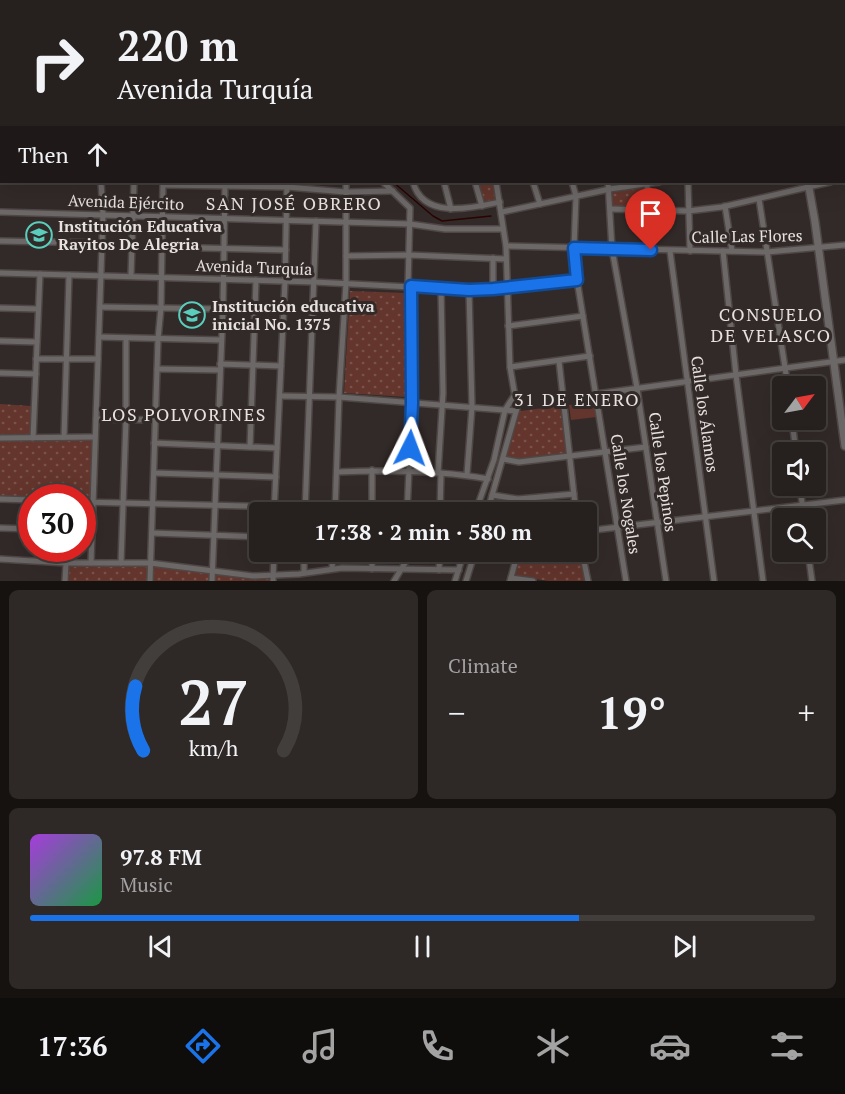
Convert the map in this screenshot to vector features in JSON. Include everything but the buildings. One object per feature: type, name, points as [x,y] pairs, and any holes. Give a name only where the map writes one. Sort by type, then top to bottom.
[{"type":"street","points":[[94,484],[103,214],[101,183]]},
{"type":"street","points":[[131,276],[134,183]]},
{"type":"street","points":[[150,581],[161,308],[163,183],[287,184],[346,192],[393,191]]},
{"type":"street","points":[[335,502],[346,283],[346,183]]},
{"type":"street","points":[[384,183],[408,203],[410,208],[412,403],[407,502]]},
{"type":"street","points":[[413,183],[423,199],[436,207],[470,209],[500,202]]},
{"type":"street","points":[[444,183],[451,209]]},
{"type":"street","points":[[475,183],[482,206]]},
{"type":"street","points":[[490,502],[516,409],[510,367],[506,246],[496,183]]},
{"type":"street","points":[[534,183],[540,204]]},
{"type":"street","name":"Calle los Nogales","points":[[572,183],[576,196],[574,248],[577,280],[626,581]]},
{"type":"street","name":"Calle los Pepinos","points":[[608,183],[612,249],[637,388],[666,581]]},
{"type":"street","points":[[502,212],[648,183],[648,209]]},
{"type":"street","points":[[688,183],[690,251]]},
{"type":"street","points":[[212,581],[225,249],[225,184]]},
{"type":"street","points":[[275,502],[287,184]]},
{"type":"street","points":[[611,209],[688,211],[759,199],[809,184],[843,412],[845,446]]},
{"type":"street","points":[[759,199],[786,376]]},
{"type":"street","points":[[725,206],[732,251]]},
{"type":"street","name":"Avenida Ejército","points":[[0,212],[410,224],[445,229],[503,229]]},
{"type":"street","points":[[305,502],[316,221]]},
{"type":"street","points":[[0,241],[102,243]]},
{"type":"street","name":"Calle Las Flores","points":[[506,246],[767,252],[845,245]]},
{"type":"street","points":[[161,247],[286,250]]},
{"type":"street","name":"Calle los Álamos","points":[[670,251],[714,581]]},
{"type":"street","points":[[723,251],[736,375],[763,581]]},
{"type":"street","points":[[346,256],[506,258]]},
{"type":"street","points":[[493,258],[493,289]]},
{"type":"street","name":"Avenida Turquía","points":[[0,273],[346,283],[469,290],[577,280]]},
{"type":"street","points":[[33,438],[40,274]]},
{"type":"street","points":[[64,437],[69,275]]},
{"type":"street","points":[[250,447],[256,280]]},
{"type":"street","points":[[440,502],[443,405],[441,288]]},
{"type":"street","points":[[467,474],[472,407],[469,290]]},
{"type":"street","points":[[100,306],[223,309]]},
{"type":"street","points":[[0,308],[38,309]]},
{"type":"street","points":[[508,326],[583,316]]},
{"type":"street","points":[[99,337],[222,340]]},
{"type":"street","points":[[121,563],[126,338]]},
{"type":"street","points":[[0,341],[37,342]]},
{"type":"street","points":[[510,367],[590,356]]},
{"type":"street","points":[[36,359],[98,359]]},
{"type":"street","points":[[596,394],[845,360]]},
{"type":"street","points":[[559,361],[575,502]]},
{"type":"street","points":[[157,369],[281,366]]},
{"type":"street","points":[[0,373],[36,374]]},
{"type":"street","points":[[280,396],[339,397],[516,409]]},
{"type":"street","points":[[479,502],[499,442],[505,410],[515,396]]},
{"type":"street","points":[[96,419],[155,420]]},
{"type":"street","points":[[0,438],[96,437]]},
{"type":"street","points":[[154,443],[278,448]]},
{"type":"street","points":[[503,459],[519,462],[646,447]]},
{"type":"street","points":[[372,470],[372,502]]},
{"type":"street","points":[[336,472],[408,471],[467,474],[488,478]]},
{"type":"street","points":[[153,473],[276,477]]},
{"type":"street","points":[[492,495],[518,499],[574,494]]},
{"type":"street","points":[[802,496],[803,508]]},
{"type":"street","points":[[0,499],[18,500]]},
{"type":"street","points":[[597,530],[845,500]]},
{"type":"street","points":[[96,502],[249,508]]},
{"type":"street","points":[[0,528],[18,529]]},
{"type":"street","points":[[152,532],[249,537]]},
{"type":"street","points":[[0,559],[66,563],[150,563],[273,578],[332,569],[459,570]]},
{"type":"street","points":[[273,578],[274,562]]},
{"type":"street","points":[[304,562],[304,573]]},
{"type":"street","points":[[332,562],[332,569]]},
{"type":"street","points":[[372,562],[372,569]]},
{"type":"street","points":[[394,581],[405,562]]},
{"type":"street","points":[[439,562],[439,570]]},
{"type":"street","points":[[455,581],[461,562]]},
{"type":"street","points":[[466,581],[472,562]]},
{"type":"street","points":[[515,562],[511,579],[533,581]]},
{"type":"street","points":[[584,562],[588,581]]},
{"type":"street","points":[[809,562],[812,581]]},
{"type":"street","points":[[65,581],[66,563]]},
{"type":"street","points":[[315,572],[315,581]]},
{"type":"shaded area","points":[[478,183],[494,183],[497,200],[484,204]]},
{"type":"shaded area","points":[[646,185],[647,207],[612,208],[611,190]]},
{"type":"shaded area","points":[[350,291],[406,293],[407,397],[344,393]]},
{"type":"shaded area","points":[[595,402],[597,417],[571,420],[569,405]]},
{"type":"shaded area","points":[[0,404],[31,406],[31,435],[0,435]]},
{"type":"shaded area","points":[[560,406],[567,454],[517,460],[506,458],[520,411]]},
{"type":"shaded area","points":[[0,439],[93,439],[92,484],[18,484],[18,497],[0,496]]},
{"type":"shaded area","points":[[518,562],[582,562],[586,581],[549,581],[514,576]]},
{"type":"shaded area","points":[[148,565],[148,581],[68,581],[68,566]]},
{"type":"shaded area","points":[[153,566],[210,573],[210,581],[153,581]]},
{"type":"shaded area","points":[[214,572],[271,578],[271,581],[215,581]]},
{"type":"waterway","points":[[394,183],[442,221],[491,216]]},
{"type":"place","name":"Institución Educativa Rayitos De Alegria","points":[[39,235]]},
{"type":"place","name":"Institución educativa inicial No. 1375","points":[[192,315]]},
{"type":"district","name":"SAN JOSÉ OBRERO","points":[[294,204]]},
{"type":"district","name":"CONSUELO DE VELASCO","points":[[771,325]]},
{"type":"district","name":"31 DE ENERO","points":[[577,400]]},
{"type":"district","name":"LOS POLVORINES","points":[[184,415]]},
{"type":"route","points":[[410,448],[411,286],[469,290],[577,280],[574,248],[651,250]]}]
